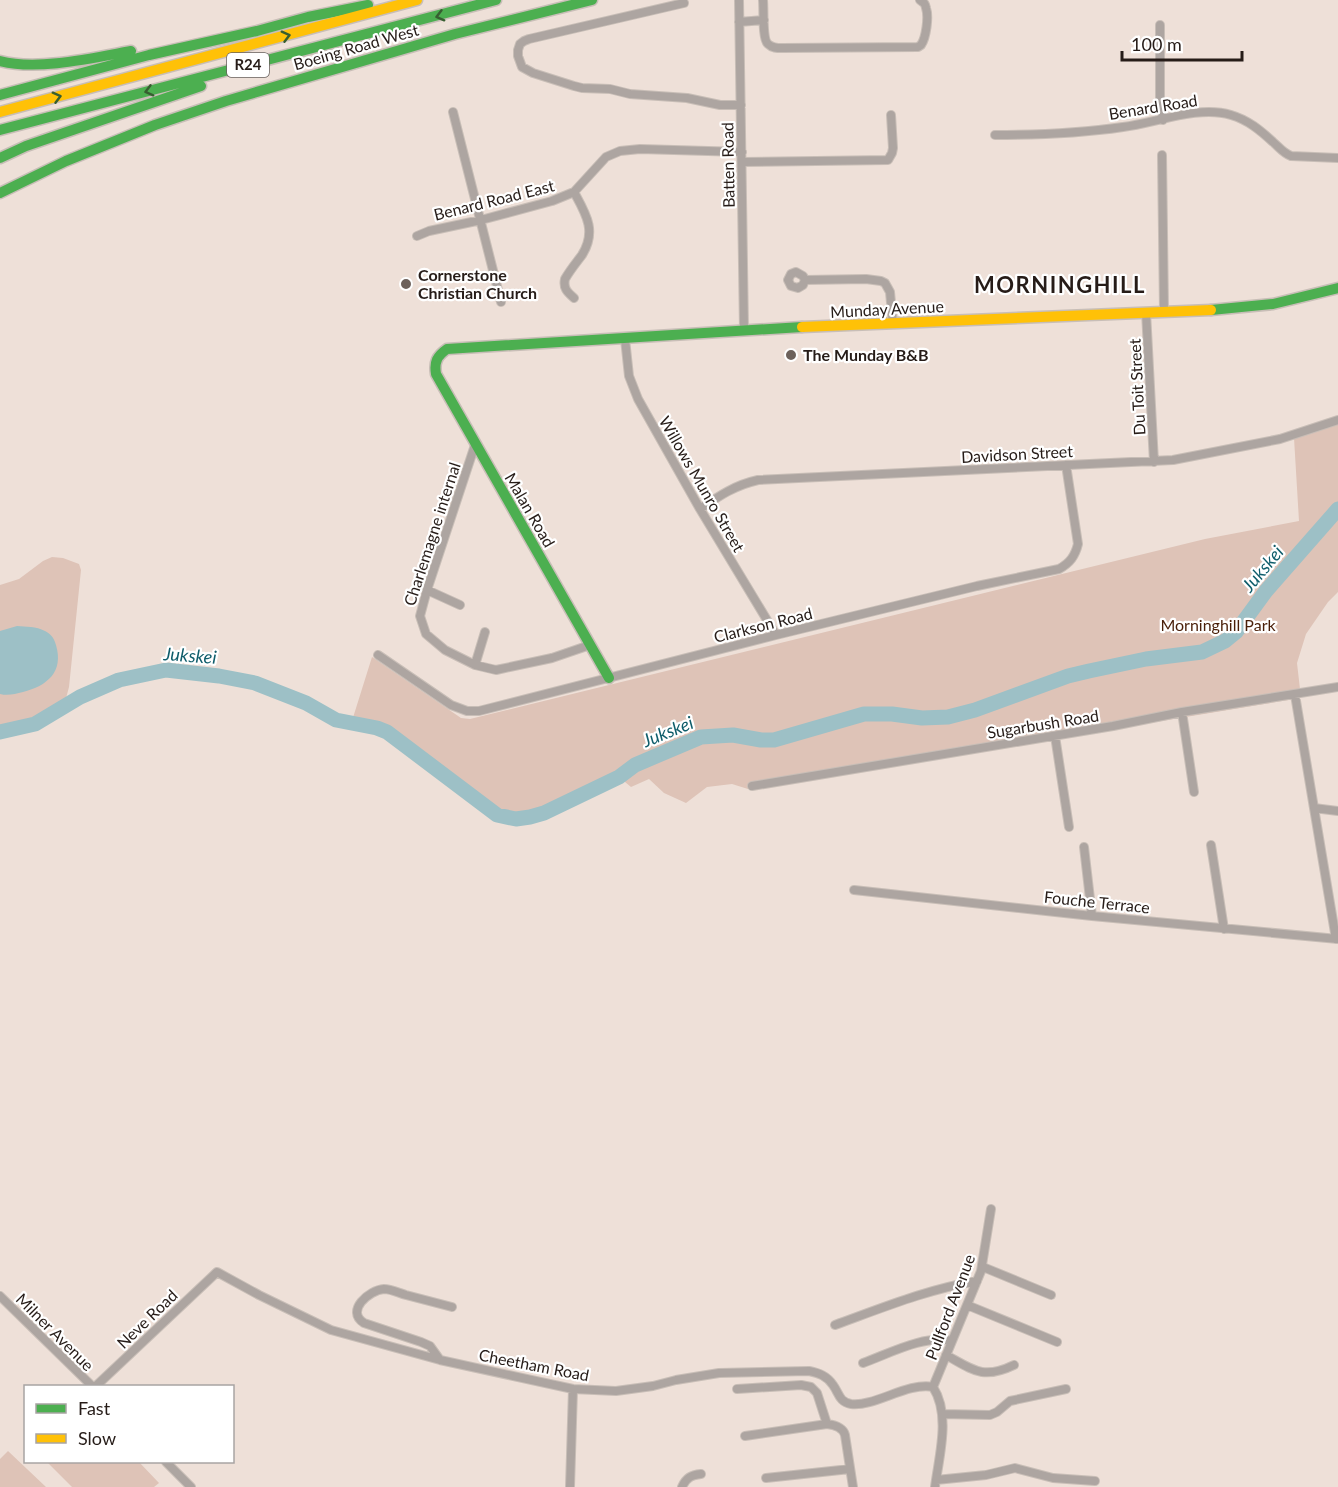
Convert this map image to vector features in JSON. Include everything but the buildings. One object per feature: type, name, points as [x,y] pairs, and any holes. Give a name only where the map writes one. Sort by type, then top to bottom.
[{"type":"main road","points":[[0,95],[149,55],[308,17],[398,0]]},
{"type":"main road","name":"R24","points":[[0,112],[417,0]]},
{"type":"main road","name":"R24","points":[[0,130],[496,0]]},
{"type":"main road","name":"Boeing Road West","points":[[0,193],[75,157],[155,125],[226,101],[455,34],[592,0]]},
{"type":"main road","points":[[0,61],[9,64],[33,65],[100,57],[257,31]]},
{"type":"main road","points":[[0,158],[26,146],[297,52]]},
{"type":"main road","name":"Munday Avenue","points":[[437,356],[447,349],[744,330],[1260,306],[1338,288]]},
{"type":"main road","name":"Malan Road","points":[[437,356],[434,366],[436,374],[609,678]]},
{"type":"street","name":"Batten Road","points":[[739,0],[744,330]]},
{"type":"street","points":[[763,0],[764,39],[774,48],[918,47],[924,42],[927,12],[925,4],[920,0]]},
{"type":"street","points":[[684,3],[524,40],[520,44],[519,62],[522,67],[533,73],[582,88],[687,98],[720,105],[741,105]]},
{"type":"street","points":[[739,22],[764,20]]},
{"type":"street","points":[[1160,25],[1161,91],[1165,98],[1165,119]]},
{"type":"street","points":[[453,112],[501,302]]},
{"type":"street","name":"Benard Road","points":[[994,135],[1106,129],[1215,112],[1246,121],[1290,156],[1338,158]]},
{"type":"street","points":[[742,162],[888,160],[893,148],[891,115]]},
{"type":"street","name":"Benard Road East","points":[[417,236],[429,231],[543,204],[574,192],[606,158],[620,151],[640,149],[742,152]]},
{"type":"street","points":[[1162,155],[1164,311]]},
{"type":"street","points":[[574,192],[586,214],[590,234],[582,254],[565,279],[565,289],[574,298]]},
{"type":"street","points":[[805,280],[866,279],[881,281],[885,283],[890,292],[893,324]]},
{"type":"street","name":"Du Toit Street","points":[[1146,312],[1154,462]]},
{"type":"street","name":"Willows Munro Street","points":[[625,339],[629,376],[634,390],[700,510],[776,635]]},
{"type":"street","name":"Davidson Street","points":[[700,510],[722,494],[747,482],[769,479],[1154,462],[1256,445],[1338,420]]},
{"type":"street","name":"Charlemagne internal","points":[[475,445],[420,616],[426,634],[445,650],[475,665],[496,670],[552,658],[590,645]]},
{"type":"street","name":"Clarkson Road","points":[[378,655],[451,705],[467,711],[489,709],[776,635],[977,586],[1050,571],[1066,565],[1074,555],[1078,544],[1066,465]]},
{"type":"street","points":[[427,590],[460,605]]},
{"type":"street","points":[[475,665],[485,632]]},
{"type":"street","name":"Sugarbush Road","points":[[752,786],[1338,687]]},
{"type":"street","points":[[1295,695],[1337,939]]},
{"type":"street","points":[[1182,712],[1194,792]]},
{"type":"street","points":[[1055,736],[1069,827]]},
{"type":"street","points":[[1314,808],[1338,811]]},
{"type":"street","points":[[1211,845],[1224,929]]},
{"type":"street","points":[[1084,847],[1092,916]]},
{"type":"street","name":"Fouche Terrace","points":[[854,890],[1092,916],[1337,939]]},
{"type":"street","name":"Pullford Avenue","points":[[933,1387],[983,1267],[992,1209]]},
{"type":"street","points":[[983,1267],[1050,1295]]},
{"type":"street","name":"Cheetham Road","points":[[217,1272],[332,1330],[440,1359],[573,1389],[616,1391],[719,1373],[809,1371],[828,1379],[835,1386],[838,1397],[848,1403],[860,1404],[911,1389],[933,1387]]},
{"type":"street","name":"Neve Road","points":[[97,1385],[217,1272]]},
{"type":"street","points":[[835,1325],[921,1294],[977,1281]]},
{"type":"street","points":[[440,1359],[430,1346],[407,1336],[364,1323],[356,1315],[357,1308],[364,1299],[375,1292],[386,1289],[452,1307]]},
{"type":"street","name":"Milner Avenue","points":[[0,1296],[91,1385]]},
{"type":"street","points":[[967,1305],[1057,1342]]},
{"type":"street","points":[[863,1363],[933,1340],[952,1341]]},
{"type":"street","points":[[946,1355],[981,1372],[995,1373],[1014,1365]]},
{"type":"street","points":[[737,1389],[801,1385],[811,1387],[819,1396],[827,1424]]},
{"type":"street","points":[[933,1387],[942,1414],[942,1433],[935,1484],[1015,1468],[1053,1478],[1095,1480]]},
{"type":"street","points":[[570,1487],[573,1389]]},
{"type":"street","points":[[942,1414],[990,1415],[998,1412],[1010,1401],[1066,1389]]},
{"type":"street","points":[[745,1436],[827,1424],[839,1427],[844,1432],[852,1487]]},
{"type":"street","points":[[168,1463],[191,1487]]},
{"type":"street","points":[[766,1478],[850,1469]]},
{"type":"street","points":[[682,1487],[691,1475],[701,1474]]},
{"type":"green space","name":"Morninghill Park","points":[[1338,424],[1338,592],[1328,602],[1306,634],[1297,663],[1301,698],[748,789],[732,784],[707,787],[686,803],[664,793],[649,779],[631,787],[619,777],[540,815],[516,819],[497,815],[387,732],[351,724],[372,657],[461,718],[470,719],[1205,539],[1299,521],[1294,438]]},
{"type":"green space","points":[[52,557],[79,564],[81,570],[69,687],[65,702],[49,713],[0,728],[0,585],[19,579]]},
{"type":"green space","points":[[8,1451],[46,1487],[0,1487],[0,1459]]},
{"type":"green space","points":[[48,1463],[140,1463],[159,1483],[154,1487],[72,1487]]},
{"type":"water","points":[[17,626],[38,628],[51,635],[56,645],[58,663],[52,676],[39,686],[14,694],[0,694],[0,631]]},
{"type":"waterway","name":"Jukskei","points":[[0,732],[35,724],[80,697],[119,680],[166,670],[219,676],[255,683],[306,703],[336,720],[387,732],[497,815],[516,819],[530,817],[544,813],[619,777],[635,765],[701,737],[733,735],[774,740],[864,714],[892,714],[922,718],[948,717],[975,710],[1068,676],[1146,659],[1202,652],[1225,641],[1236,632],[1266,591],[1338,509]]},
{"type":"traffic: fast","points":[[0,130],[496,0]]},
{"type":"traffic: fast","points":[[0,193],[66,161],[155,125],[226,101],[455,34],[592,0]]},
{"type":"traffic: fast","points":[[0,95],[149,55],[368,5]]},
{"type":"traffic: fast","points":[[0,61],[15,64],[48,64],[131,51]]},
{"type":"traffic: fast","points":[[0,158],[26,146],[201,86]]},
{"type":"traffic: fast","points":[[1211,310],[1273,304],[1338,288]]},
{"type":"traffic: fast","points":[[609,678],[436,374],[437,360],[447,349],[802,327]]},
{"type":"traffic: slow","points":[[0,112],[417,0]]},
{"type":"traffic: slow","points":[[802,327],[1211,310]]},
{"type":"place","name":"Cornerstone Christian Church","points":[[406,284]]},
{"type":"place","name":"The Munday B&B","points":[[791,355]]},
{"type":"district","name":"MORNINGHILL","points":[[1060,285]]}]
